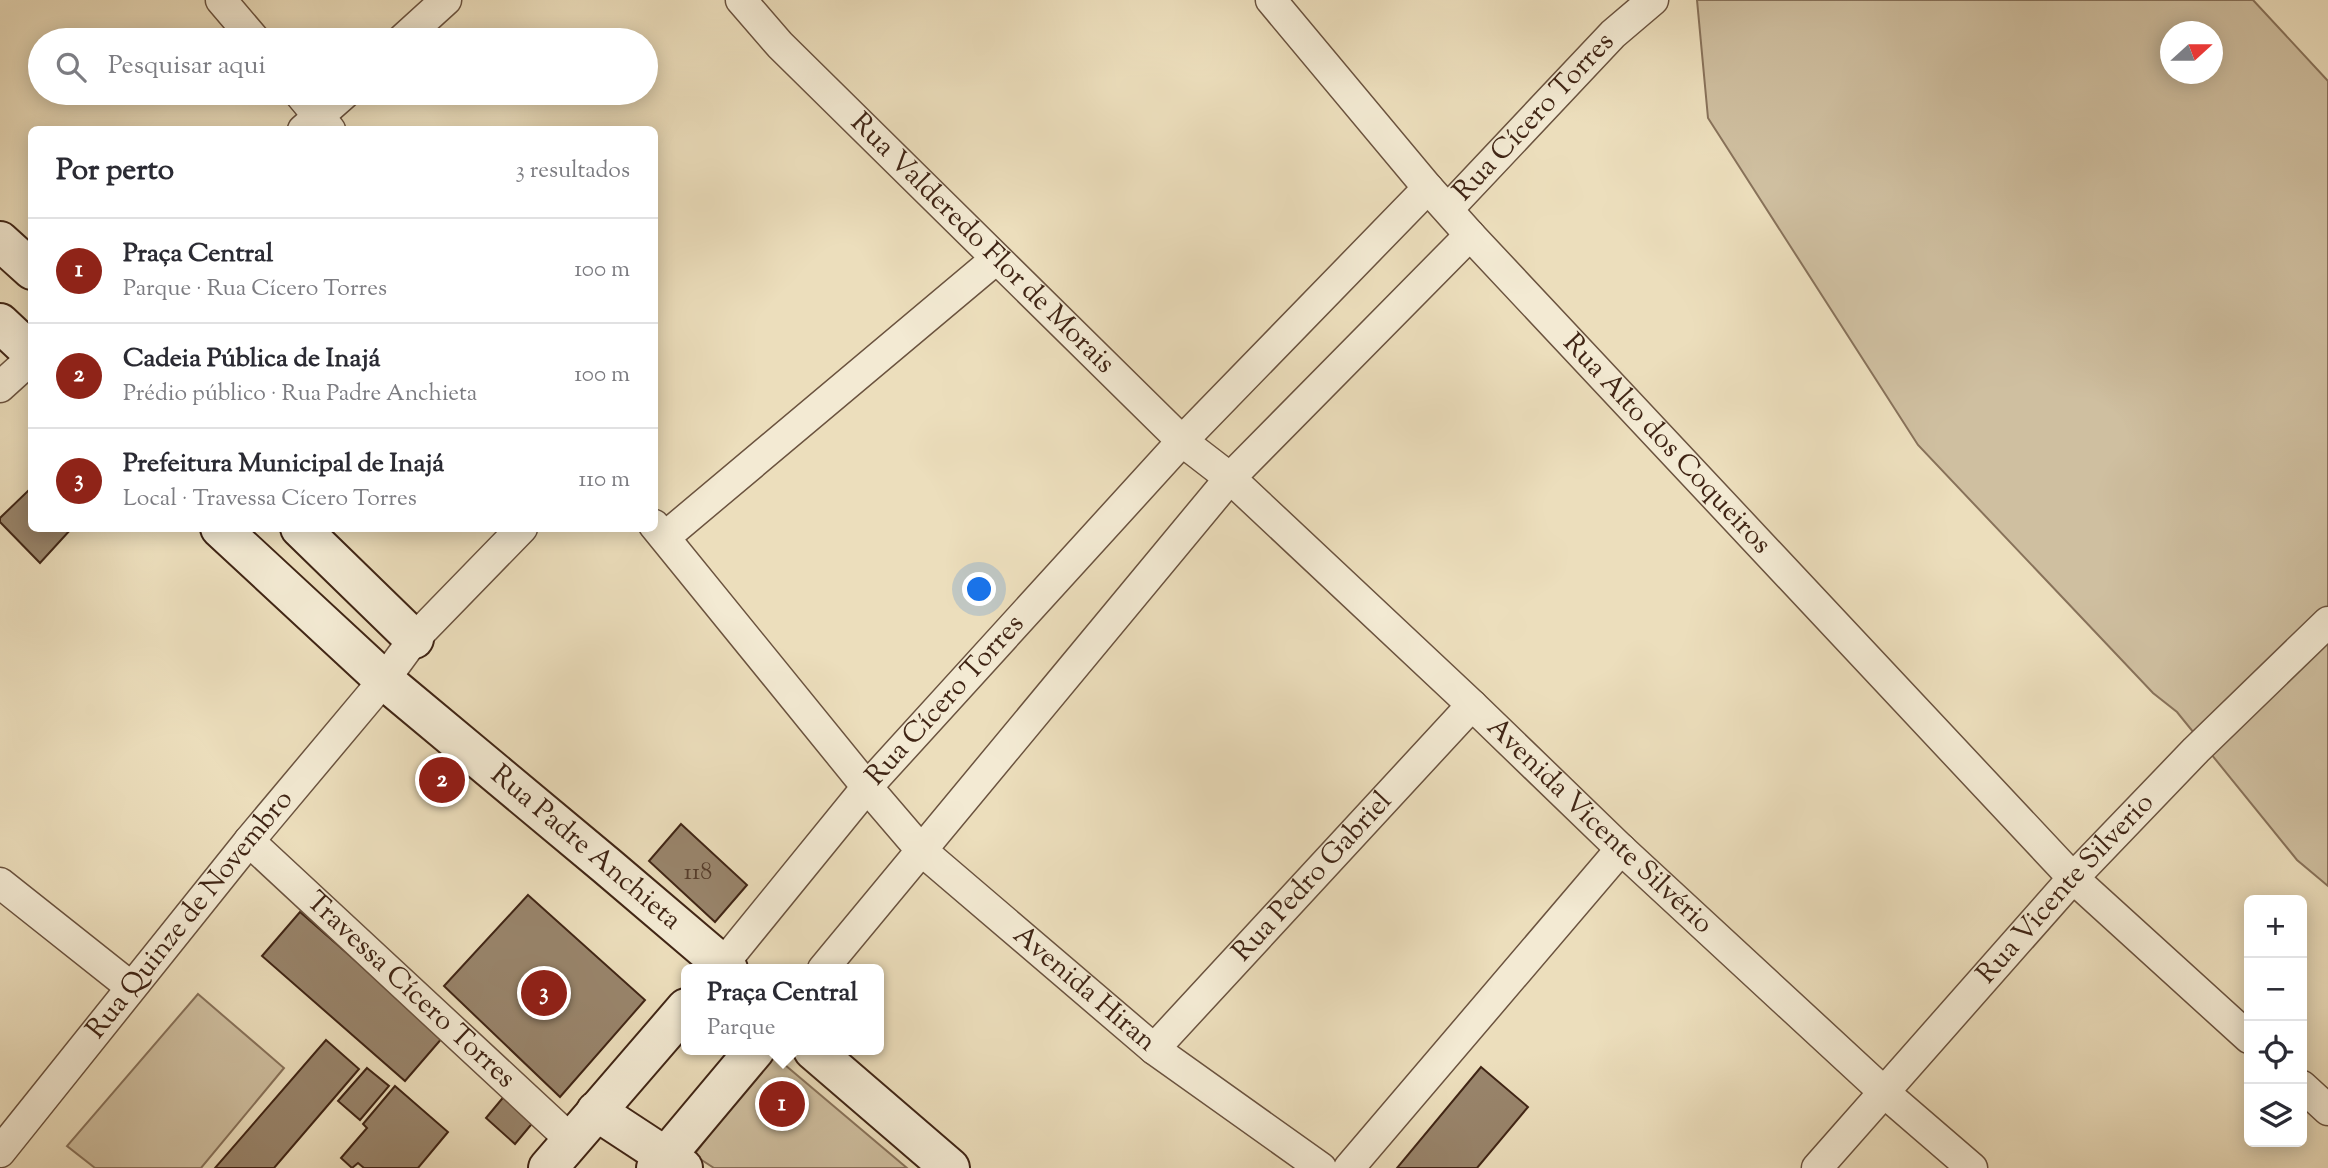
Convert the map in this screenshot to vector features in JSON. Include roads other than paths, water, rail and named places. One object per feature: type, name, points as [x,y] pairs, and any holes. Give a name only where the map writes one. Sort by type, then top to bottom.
[{"type":"street","points":[[221,0],[245,28]]},
{"type":"street","points":[[415,28],[446,0]]},
{"type":"street","name":"Rua Valderedo Flor de Morais","points":[[741,0],[780,45],[1182,441],[1230,478]]},
{"type":"street","name":"Rua Alto dos Coqueiros","points":[[1271,0],[1470,235],[2073,878],[2244,1033]]},
{"type":"street","name":"Rua Cícero Torres","points":[[727,964],[867,786],[1182,441],[1653,0]]},
{"type":"street","points":[[306,105],[317,125],[334,105]]},
{"type":"street","points":[[826,964],[1230,478],[1470,235]]},
{"type":"street","points":[[0,241],[28,266]]},
{"type":"street","points":[[660,531],[996,259]]},
{"type":"street","points":[[0,323],[28,352]]},
{"type":"street","points":[[0,387],[28,360]]},
{"type":"street","name":"Avenida Vicente Silvério","points":[[1230,478],[1472,705],[1620,849],[1885,1093],[1972,1168]]},
{"type":"street","name":"Avenida Hiran","points":[[660,531],[922,850],[1154,1049],[1321,1168]]},
{"type":"street","name":"Rua Padre Anchieta","points":[[224,532],[384,680],[719,964]]},
{"type":"street","points":[[304,532],[414,639],[518,532]]},
{"type":"street","name":"Rua Vicente Silverio","points":[[1817,1168],[2073,878],[2196,750],[2328,622]]},
{"type":"street","name":"Rua Quinze de Novembro","points":[[0,1152],[249,841],[384,680],[414,639]]},
{"type":"street","name":"Rua Pedro Gabriel","points":[[1154,1049],[1472,705]]},
{"type":"street","name":"Travessa Cícero Torres","points":[[249,841],[559,1154]]},
{"type":"street","points":[[1349,1168],[1620,849]]},
{"type":"street","points":[[0,883],[131,987]]},
{"type":"street","points":[[559,1154],[681,1014]]},
{"type":"street","points":[[596,1111],[668,1164],[751,1055]]},
{"type":"street","points":[[819,1055],[950,1168]]},
{"type":"street","points":[[2307,1091],[2328,1110]]},
{"type":"place","name":"Cadeia Pública de Inajá","points":[[442,780]]},
{"type":"place","name":"Prefeitura Municipal de Inajá","points":[[544,993]]},
{"type":"place","name":"Praça Central","points":[[782,1104]]}]
